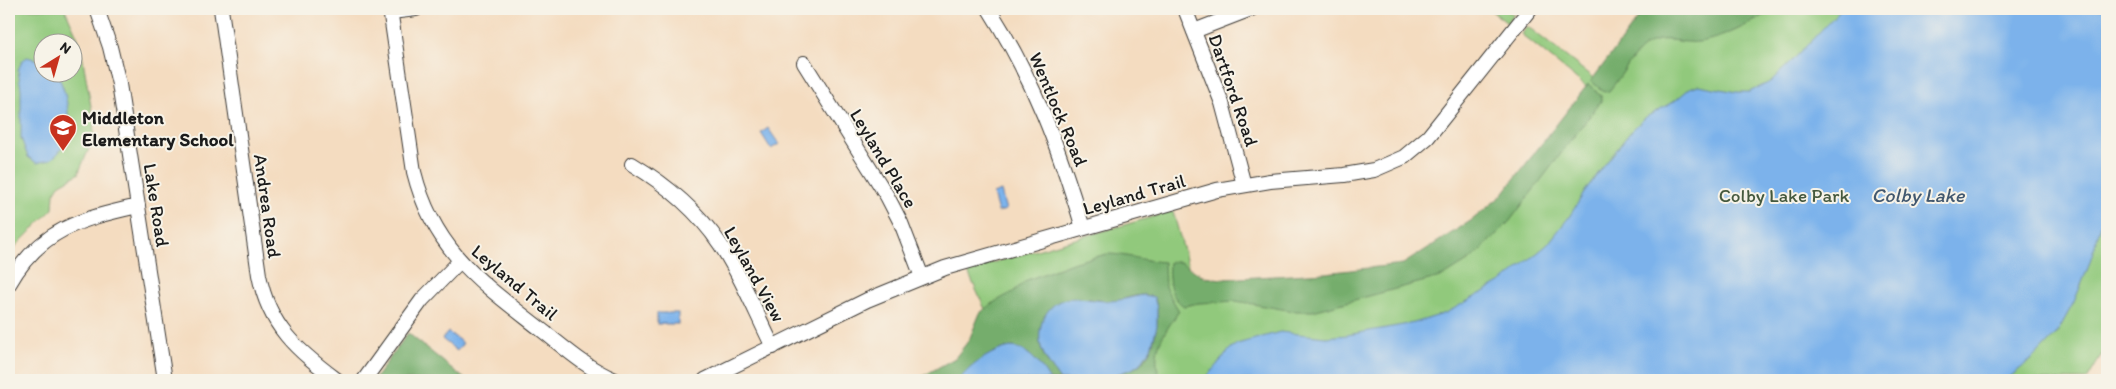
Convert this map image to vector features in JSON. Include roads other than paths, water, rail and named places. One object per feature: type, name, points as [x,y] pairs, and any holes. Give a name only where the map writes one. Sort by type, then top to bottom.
[{"type":"street","name":"Lake Road","points":[[97,9],[110,47],[119,84],[165,380]]},
{"type":"street","name":"Andrea Road","points":[[222,9],[258,270],[264,297],[279,328],[292,344],[337,380]]},
{"type":"street","points":[[390,11],[416,9]]},
{"type":"street","name":"Wentlock Road","points":[[990,9],[1042,106],[1083,228]]},
{"type":"street","name":"Dartford Road","points":[[1185,9],[1225,113],[1244,185]]},
{"type":"street","points":[[1194,31],[1251,9]]},
{"type":"street","name":"Leyland Trail","points":[[704,380],[867,300],[960,263],[1208,192],[1244,185],[1357,174],[1384,167],[1404,157],[1432,133],[1530,9]]},
{"type":"street","name":"Leyland Trail","points":[[390,11],[416,180],[420,196],[434,225],[460,261],[487,286],[588,366],[616,380]]},
{"type":"street","name":"Leyland Place","points":[[804,63],[887,196],[901,223],[922,277]]},
{"type":"street","name":"Leyland View","points":[[632,164],[660,182],[688,204],[716,238],[733,267],[773,347]]},
{"type":"street","points":[[9,284],[24,262],[36,249],[63,228],[94,216],[138,206]]},
{"type":"street","points":[[364,380],[422,300],[460,261]]},
{"type":"water","name":"Colby Lake","points":[[1841,9],[2107,9],[2107,205],[2088,268],[2074,302],[2057,333],[2031,360],[2006,380],[1204,380],[1231,348],[1237,344],[1280,332],[1326,337],[1414,323],[1446,313],[1503,281],[1547,245],[1610,158],[1632,130],[1646,117],[1676,100],[1690,88],[1698,85],[1737,92],[1749,92],[1770,82]]},
{"type":"water","points":[[27,57],[32,58],[32,82],[61,82],[67,106],[67,132],[64,144],[58,153],[49,160],[37,163],[28,157],[21,138],[21,89],[18,70],[22,61]]},
{"type":"water","points":[[768,128],[779,144],[771,149],[761,133]]},
{"type":"water","points":[[1001,191],[1006,210],[998,212],[993,194]]},
{"type":"water","points":[[1143,295],[1154,297],[1157,308],[1157,326],[1151,348],[1141,363],[1107,380],[1060,380],[1046,358],[1040,343],[1043,320],[1052,307],[1058,302],[1070,298],[1112,301]]},
{"type":"water","points":[[657,313],[678,313],[678,324],[657,324]]},
{"type":"water","points":[[448,332],[463,343],[457,351],[442,339]]},
{"type":"water","points":[[1011,347],[1018,348],[1029,354],[1050,380],[959,380],[982,359],[996,351]]},
{"type":"place","name":"Middleton Elementary School","points":[[63,152]]},
{"type":"park label","name":"Colby Lake Park","points":[[1784,195]]}]
